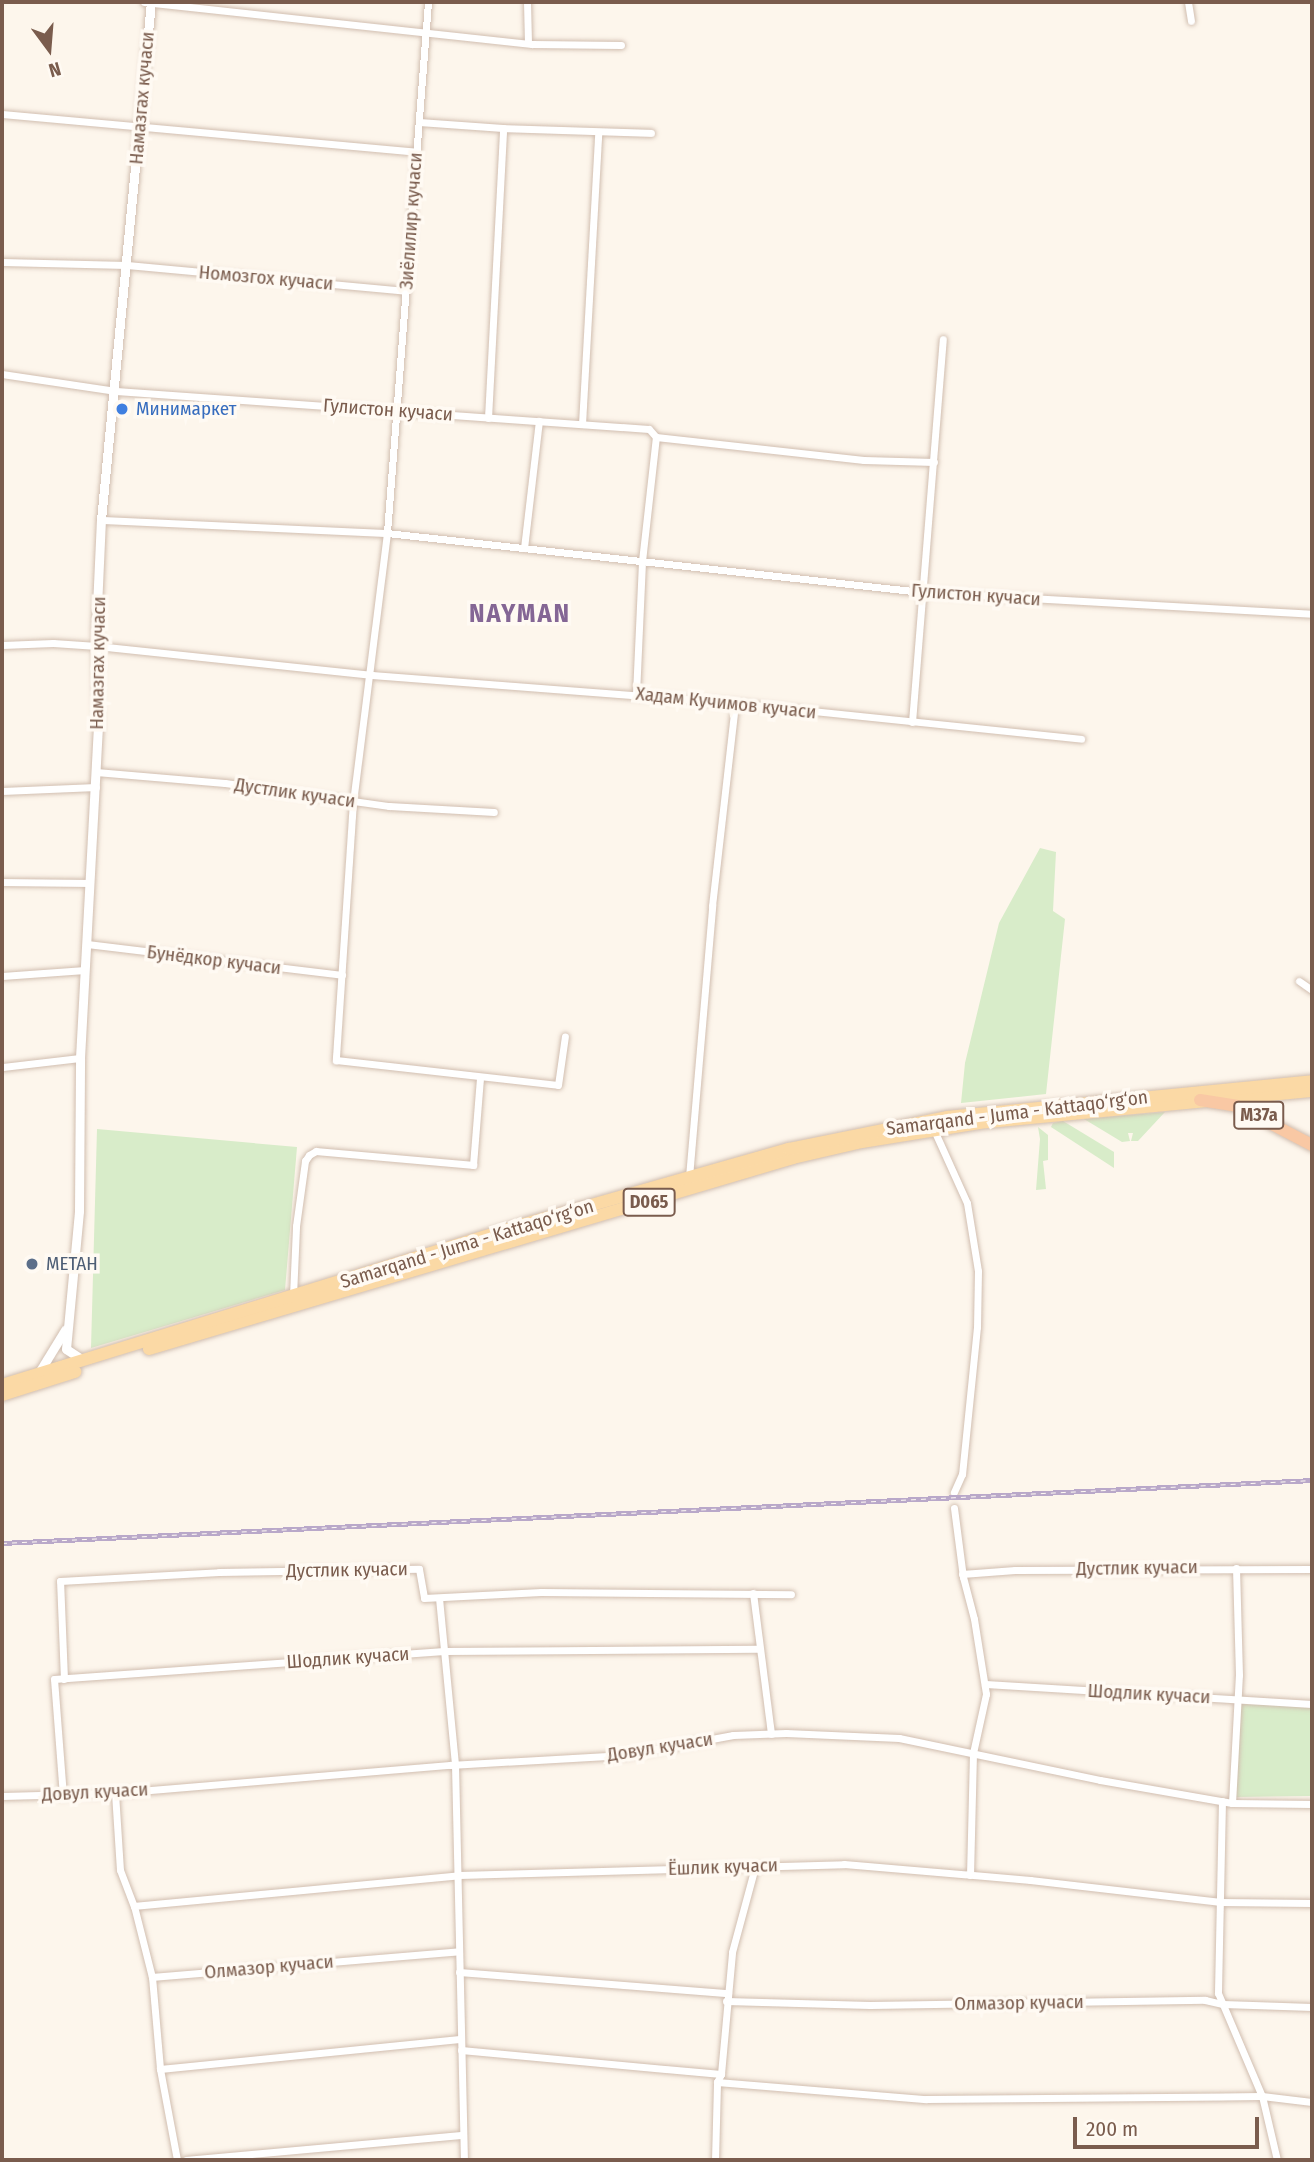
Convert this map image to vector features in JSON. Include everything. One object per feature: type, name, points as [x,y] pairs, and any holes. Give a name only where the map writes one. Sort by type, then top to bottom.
[{"type":"highway","name":"M37a","points":[[1200,1100],[1237,1106],[1312,1145]]},
{"type":"main road","name":"Samarqand - Juma - Kattaqo‘rg‘on","points":[[591,1213],[689,1177],[789,1149],[916,1121],[1312,1081]]},
{"type":"main road","name":"Samarqand - Juma - Kattaqo‘rg‘on","points":[[2,1395],[352,1284],[591,1213],[793,1158],[934,1129],[1200,1100],[1312,1091]]},
{"type":"main road","name":"Samarqand - Juma - Kattaqo‘rg‘on","points":[[2,1385],[293,1296],[352,1284]]},
{"type":"street","points":[[144,2],[427,30],[528,43],[621,45]]},
{"type":"street","name":"Намазгах кучаси","points":[[67,1325],[79,1212],[80,1058],[88,883],[96,788],[101,520],[116,391],[151,2]]},
{"type":"street","name":"Зиёлилир кучаси","points":[[428,2],[387,533],[372,675],[354,801],[336,1060],[480,1078]]},
{"type":"street","points":[[527,2],[528,43]]},
{"type":"street","points":[[1188,2],[1191,21]]},
{"type":"street","points":[[2,114],[416,152]]},
{"type":"street","points":[[419,122],[598,134],[651,133]]},
{"type":"street","points":[[488,418],[503,128]]},
{"type":"street","points":[[582,424],[598,134]]},
{"type":"street","name":"Номозгох кучаси","points":[[2,262],[127,265],[406,290]]},
{"type":"street","points":[[912,722],[943,339]]},
{"type":"street","name":"Гулистон кучаси","points":[[2,374],[116,391],[649,429],[656,437],[864,460],[934,462]]},
{"type":"street","points":[[524,548],[539,421]]},
{"type":"street","points":[[636,694],[642,561],[656,437]]},
{"type":"street","name":"Гулистон кучаси","points":[[101,520],[387,533],[921,592],[1312,614]]},
{"type":"street","name":"Хадам Кучимов кучаси","points":[[2,645],[53,643],[97,646],[372,675],[636,694],[1080,739]]},
{"type":"street","points":[[689,1177],[712,906],[735,704]]},
{"type":"street","name":"Дустлик кучаси","points":[[96,772],[225,783],[388,806],[494,812]]},
{"type":"street","points":[[2,791],[96,788]]},
{"type":"street","points":[[2,882],[88,883]]},
{"type":"street","name":"Бунёдкор кучаси","points":[[87,944],[342,975]]},
{"type":"street","points":[[2,976],[85,970]]},
{"type":"street","points":[[1299,981],[1312,990]]},
{"type":"street","points":[[293,1296],[296,1226],[305,1161],[309,1155],[316,1151],[473,1165],[480,1078],[558,1085],[565,1036]]},
{"type":"street","points":[[2,1067],[80,1058]]},
{"type":"street","points":[[934,1129],[968,1203],[978,1270],[977,1327],[962,1474],[954,1492]]},
{"type":"street","points":[[67,1325],[66,1349],[83,1360]]},
{"type":"street","points":[[38,1374],[67,1325]]},
{"type":"street","points":[[954,1508],[962,1574],[974,1619],[985,1684],[984,1713],[974,1752],[970,1875]]},
{"type":"street","points":[[1232,1803],[1239,1675],[1236,1568]]},
{"type":"street","name":"Дустлик кучаси","points":[[64,1678],[60,1581],[219,1572],[419,1569],[424,1598],[439,1598]]},
{"type":"street","name":"Дустлик кучаси","points":[[962,1574],[1015,1570],[1312,1569]]},
{"type":"street","points":[[464,2160],[460,2039],[460,1875],[455,1765],[439,1598],[541,1592],[791,1594]]},
{"type":"street","points":[[753,1593],[758,1649],[771,1734]]},
{"type":"street","name":"Шодлик кучаси","points":[[64,1678],[444,1651],[758,1649]]},
{"type":"street","points":[[62,1796],[54,1679],[64,1678]]},
{"type":"street","name":"Шодлик кучаси","points":[[985,1684],[1312,1704]]},
{"type":"street","name":"Довул кучаси","points":[[2,1796],[115,1793],[455,1765],[625,1755],[733,1735],[771,1734],[899,1738],[1232,1803],[1312,1804]]},
{"type":"street","points":[[115,1793],[120,1870],[134,1906],[152,1977],[160,2069],[177,2160]]},
{"type":"street","points":[[1222,1801],[1219,1993],[1262,2096],[1277,2160]]},
{"type":"street","name":"Ёшлик кучаси","points":[[134,1906],[460,1875],[844,1864],[1219,1902],[1312,1903]]},
{"type":"street","points":[[715,2160],[717,2082],[721,2074],[734,1941],[755,1867]]},
{"type":"street","name":"Олмазор кучаси","points":[[152,1977],[460,1951]]},
{"type":"street","name":"Олмазор кучаси","points":[[460,1972],[727,1997],[870,2005],[1205,2000],[1223,2004],[1312,2007]]},
{"type":"street","points":[[160,2069],[460,2039]]},
{"type":"street","points":[[461,2050],[721,2074]]},
{"type":"street","points":[[717,2082],[926,2099],[1262,2096],[1312,2102]]},
{"type":"street","points":[[186,2160],[463,2135]]},
{"type":"green space","points":[[1040,848],[1056,852],[1053,911],[1065,919],[1046,1094],[961,1103],[965,1063],[999,923]]},
{"type":"green space","points":[[1165,1112],[1138,1141],[1131,1141],[1133,1133],[1128,1133],[1130,1141],[1122,1142],[1084,1119]]},
{"type":"green space","points":[[1063,1121],[1114,1152],[1114,1168],[1051,1127],[1053,1123]]},
{"type":"green space","points":[[1038,1127],[1048,1135],[1048,1160],[1043,1161],[1046,1189],[1036,1190],[1040,1139]]},
{"type":"green space","points":[[97,1129],[297,1147],[285,1290],[91,1348]]},
{"type":"green space","points":[[1239,1704],[1312,1706],[1312,1796],[1236,1797]]},
{"type":"railway","points":[[2,1543],[1312,1480]]},
{"type":"place","name":"Минимаркет","points":[[122,409]]},
{"type":"place","name":"МЕТАН","points":[[32,1264]]},
{"type":"district","name":"NAYMAN","points":[[520,614]]}]
